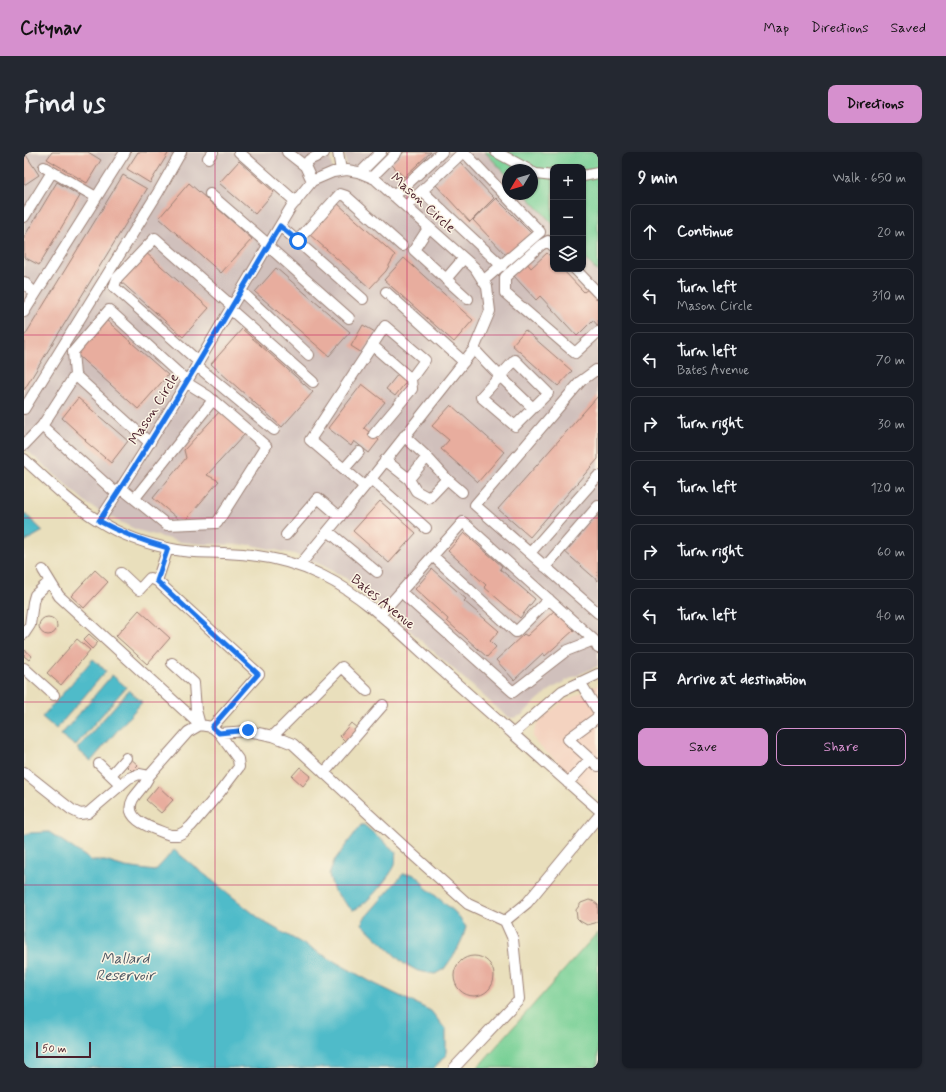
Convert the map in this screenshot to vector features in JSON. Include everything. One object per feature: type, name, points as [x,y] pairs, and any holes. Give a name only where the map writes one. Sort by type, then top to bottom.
[{"type":"street","points":[[24,312],[125,152]]},
{"type":"street","points":[[24,409],[159,191],[181,152]]},
{"type":"street","points":[[239,152],[296,202]]},
{"type":"street","points":[[287,152],[305,166],[312,181]]},
{"type":"street","points":[[338,152],[341,171]]},
{"type":"street","points":[[372,177],[397,152]]},
{"type":"street","points":[[394,196],[442,152]]},
{"type":"street","points":[[406,206],[463,152],[540,232],[484,281]]},
{"type":"street","points":[[496,152],[518,164]]},
{"type":"street","points":[[305,166],[309,160],[324,153]]},
{"type":"street","points":[[360,172],[378,153]]},
{"type":"street","points":[[24,217],[48,170],[96,197]]},
{"type":"street","name":"Mason Circle","points":[[99,521],[150,443],[280,226],[296,202],[312,181],[333,172],[347,170],[360,172],[372,177],[475,268],[487,287],[490,311],[474,349],[299,566]]},
{"type":"street","points":[[586,175],[598,173]]},
{"type":"street","points":[[538,174],[550,176]]},
{"type":"street","points":[[422,191],[502,266]]},
{"type":"street","points":[[210,194],[349,318]]},
{"type":"street","points":[[298,241],[340,194],[346,196],[402,246]]},
{"type":"street","points":[[280,226],[363,299]]},
{"type":"street","points":[[429,227],[414,250],[468,299]]},
{"type":"street","points":[[274,430],[198,364],[114,287],[117,278],[155,238],[313,382]]},
{"type":"street","points":[[550,243],[548,241],[541,245],[505,277],[505,292],[575,353],[598,332]]},
{"type":"street","points":[[446,279],[464,258]]},
{"type":"street","points":[[578,272],[598,292]]},
{"type":"street","points":[[24,282],[35,294]]},
{"type":"street","points":[[241,291],[309,355]]},
{"type":"street","points":[[386,292],[464,362]]},
{"type":"street","points":[[489,300],[505,292]]},
{"type":"street","points":[[24,445],[42,426],[75,375],[73,352],[109,310],[187,382],[213,400],[266,446],[217,523],[167,525],[134,498],[119,491],[42,426]]},
{"type":"street","points":[[374,434],[412,389],[411,379],[425,360],[385,326],[310,440],[344,469],[367,483],[426,528]]},
{"type":"street","points":[[372,345],[411,379]]},
{"type":"street","points":[[474,349],[533,408]]},
{"type":"street","points":[[515,360],[548,393],[515,426],[481,397],[500,376],[515,360]]},
{"type":"street","points":[[598,371],[596,370],[581,381],[475,504],[598,613]]},
{"type":"street","points":[[75,375],[150,443]]},
{"type":"street","points":[[134,498],[213,400]]},
{"type":"street","points":[[404,436],[462,492]]},
{"type":"street","points":[[344,469],[359,452]]},
{"type":"street","points":[[409,479],[427,457]]},
{"type":"street","name":"Bates Avenue","points":[[24,460],[75,504],[99,521],[119,532],[141,541],[178,551],[234,553],[268,557],[299,566],[341,585],[380,615],[598,810]]},
{"type":"street","points":[[385,460],[409,479],[416,491],[429,498],[447,479]]},
{"type":"street","points":[[530,553],[598,476]]},
{"type":"street","points":[[286,535],[318,498],[340,517]]},
{"type":"street","points":[[546,567],[598,506]]},
{"type":"street","points":[[380,615],[463,522],[549,599],[596,644]]},
{"type":"street","points":[[328,531],[377,572]]},
{"type":"street","points":[[157,581],[168,548]]},
{"type":"street","points":[[433,556],[516,632],[549,599]]},
{"type":"street","points":[[43,570],[59,596],[200,725],[215,730],[248,730],[273,736],[293,744],[468,904],[505,922],[513,939],[519,999],[454,1068]]},
{"type":"street","points":[[121,573],[139,590],[150,578],[157,581],[258,674],[215,730]]},
{"type":"street","points":[[24,634],[30,625],[33,602],[36,595],[49,582]]},
{"type":"street","points":[[401,592],[513,692],[566,651],[596,644]]},
{"type":"street","points":[[172,662],[194,683],[196,710],[200,725]]},
{"type":"street","points":[[273,736],[342,667],[367,691]]},
{"type":"street","points":[[24,668],[54,695]]},
{"type":"street","points":[[513,734],[562,691],[598,674]]},
{"type":"street","points":[[580,682],[598,712]]},
{"type":"street","points":[[324,772],[383,705]]},
{"type":"street","points":[[598,718],[568,739],[598,766]]},
{"type":"street","points":[[200,725],[188,732],[149,776],[145,784],[134,798],[130,805],[130,811],[139,822],[175,836],[184,832],[191,826],[220,792],[239,767],[238,759],[215,730]]},
{"type":"street","points":[[111,775],[126,758]]},
{"type":"street","points":[[568,783],[590,759]]},
{"type":"street","points":[[99,764],[121,785]]},
{"type":"street","points":[[24,772],[72,810],[80,814],[88,813],[129,778],[139,774],[149,776]]},
{"type":"street","points":[[505,922],[527,903],[598,817]]},
{"type":"street","points":[[463,1068],[464,1057]]},
{"type":"shaded area","points":[[24,152],[329,152],[333,172],[347,170],[344,152],[485,152],[502,170],[502,200],[531,200],[550,221],[550,272],[586,272],[586,259],[598,272],[598,666],[565,681],[550,690],[522,715],[511,718],[505,715],[354,583],[324,566],[294,554],[252,545],[180,542],[137,530],[89,505],[24,448]]},
{"type":"shaded area","points":[[598,685],[598,798],[537,744],[533,734],[537,724],[548,713],[563,702]]},
{"type":"green space","points":[[485,152],[598,152],[598,272],[586,259],[586,164],[550,164],[550,221],[531,200],[538,200],[538,164],[502,164],[502,170]]},
{"type":"green space","points":[[598,932],[598,1068],[477,1068]]},
{"type":"water","points":[[24,513],[43,531],[24,542]]},
{"type":"water","points":[[93,659],[106,671],[56,729],[42,717]]},
{"type":"water","points":[[112,675],[126,687],[75,746],[61,735]]},
{"type":"water","points":[[129,690],[142,702],[91,761],[77,749]]},
{"type":"water","points":[[361,825],[364,825],[396,852],[395,865],[376,891],[363,904],[352,910],[334,891],[329,875],[334,861]]},
{"type":"water","name":"Mallard Reservoir","points":[[49,832],[92,861],[105,861],[125,867],[155,871],[174,850],[264,922],[373,983],[431,1011],[446,1030],[446,1055],[434,1068],[24,1068],[24,835],[29,833]]},
{"type":"water","points":[[403,874],[412,874],[419,878],[425,887],[455,912],[466,927],[456,952],[444,969],[435,974],[418,971],[403,963],[362,924],[363,920]]},
{"type":"building","points":[[24,152],[39,175],[24,185]]},
{"type":"building","points":[[52,152],[88,152],[101,160],[87,183],[47,159]]},
{"type":"building","points":[[138,152],[169,152],[150,183],[127,169]]},
{"type":"building","points":[[404,152],[431,152],[404,177],[391,164]]},
{"type":"building","points":[[239,161],[274,192],[255,214],[219,183]]},
{"type":"building","points":[[460,162],[494,198],[470,222],[436,185]]},
{"type":"building","points":[[123,175],[147,189],[24,390],[24,337]]},
{"type":"building","points":[[57,182],[80,196],[39,265],[24,257],[24,237]]},
{"type":"building","points":[[189,183],[252,239],[221,273],[159,218]]},
{"type":"building","points":[[496,198],[531,233],[507,256],[473,220]]},
{"type":"building","points":[[337,203],[395,255],[386,271],[370,288],[309,234]]},
{"type":"building","points":[[145,252],[209,308],[183,337],[120,281]]},
{"type":"building","points":[[547,253],[550,256],[550,272],[565,272],[584,292],[588,289],[598,300],[598,326],[593,320],[577,336],[540,296],[536,300],[513,275],[526,262],[531,268]]},
{"type":"building","points":[[404,258],[473,320],[454,342],[384,280]]},
{"type":"building","points":[[276,268],[350,332],[329,356],[255,292]]},
{"type":"building","points":[[105,319],[168,375],[138,409],[75,353]]},
{"type":"building","points":[[363,325],[375,332],[362,353],[351,346]]},
{"type":"building","points":[[242,329],[313,392],[282,427],[211,364]]},
{"type":"building","points":[[525,330],[572,371],[558,386],[512,345]]},
{"type":"building","points":[[398,374],[407,381],[395,396],[386,389]]},
{"type":"building","points":[[362,384],[385,402],[364,428],[379,440],[369,453],[354,441],[351,446],[328,428]]},
{"type":"building","points":[[598,396],[598,459],[530,537],[498,509]]},
{"type":"building","points":[[78,398],[128,441],[111,463],[85,441],[86,440],[62,418]]},
{"type":"building","points":[[451,405],[504,452],[478,482],[441,449],[449,440],[432,426]]},
{"type":"building","points":[[220,411],[245,434],[207,475],[219,481],[183,523],[153,498],[186,458],[184,450]]},
{"type":"building","points":[[380,501],[416,533],[389,563],[353,531]]},
{"type":"building","points":[[597,514],[598,515],[598,581],[564,551]]},
{"type":"building","points":[[464,533],[502,566],[500,569],[535,599],[520,618],[484,587],[486,585],[448,551]]},
{"type":"building","points":[[432,569],[466,599],[464,601],[499,631],[490,641],[496,647],[487,657],[447,621],[448,619],[415,589]]},
{"type":"building","points":[[95,570],[108,582],[84,608],[71,596]]},
{"type":"building","points":[[139,610],[170,638],[147,664],[116,636]]},
{"type":"building","points":[[555,610],[574,630],[545,656],[543,653],[514,680],[496,660],[524,634],[527,636]]},
{"type":"building","points":[[48,617],[54,620],[57,626],[54,632],[48,635],[42,632],[39,626],[42,620]]},
{"type":"building","points":[[89,634],[98,642],[92,649],[83,640]]},
{"type":"building","points":[[77,639],[90,650],[61,685],[47,673]]},
{"type":"building","points":[[25,650],[32,656],[29,660],[24,656]]},
{"type":"building","points":[[351,723],[358,729],[346,742],[340,736]]},
{"type":"building","points":[[130,758],[138,765],[132,771],[125,764]]},
{"type":"building","points":[[300,767],[311,776],[303,786],[292,776]]},
{"type":"building","points":[[158,786],[173,800],[161,813],[146,800]]},
{"type":"building","points":[[589,900],[598,905],[598,921],[587,925],[577,918],[576,910],[581,903]]},
{"type":"building","points":[[478,956],[485,959],[491,965],[494,976],[493,984],[485,993],[478,996],[470,996],[463,993],[455,984],[454,972],[457,965],[466,957]]},
{"type":"route","points":[[248,730],[219,733],[212,727],[258,674],[157,581],[168,548],[141,541],[119,532],[99,521],[191,377],[280,226],[298,241]]}]
